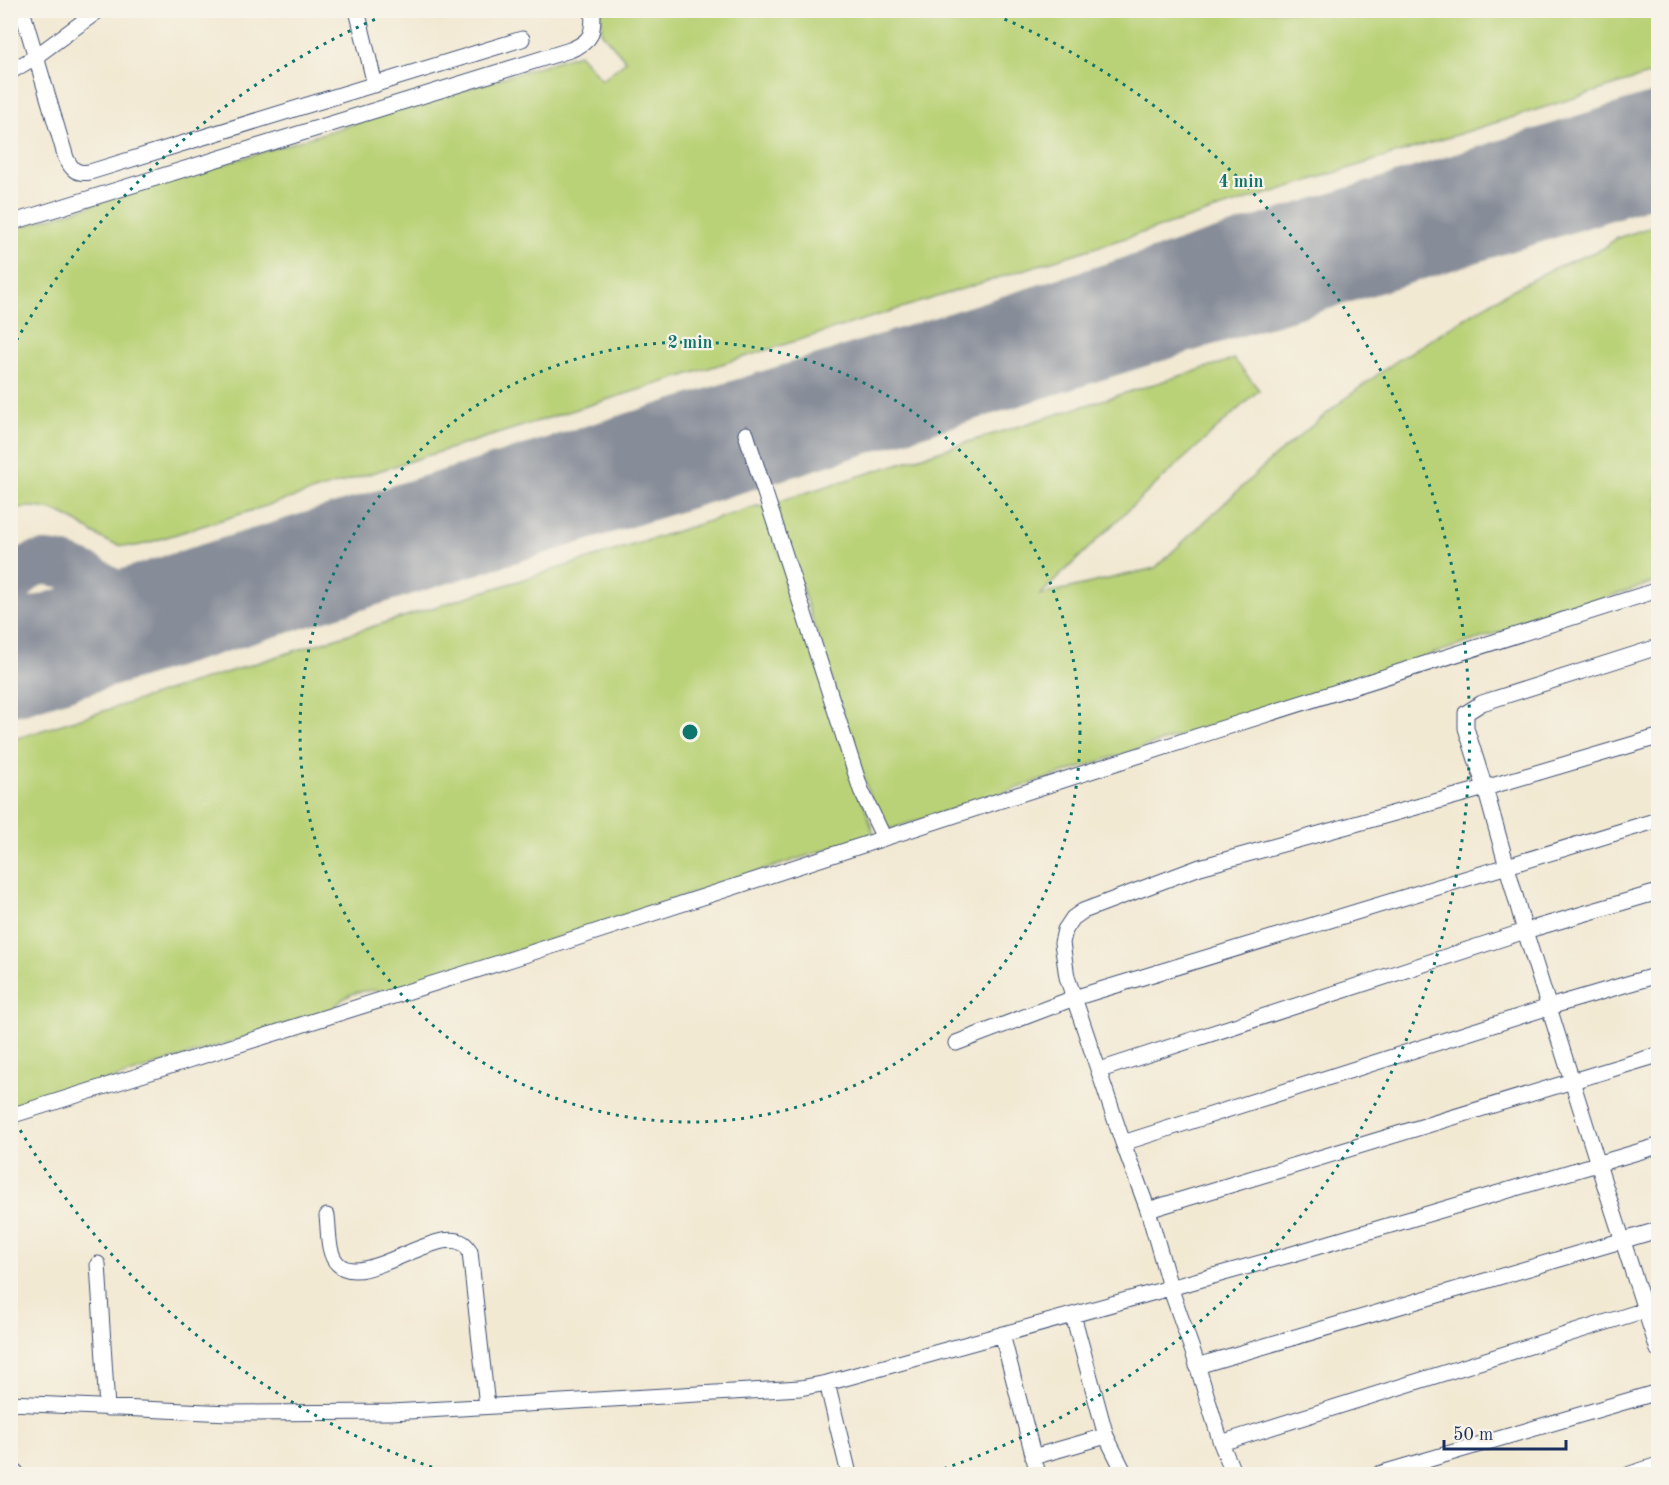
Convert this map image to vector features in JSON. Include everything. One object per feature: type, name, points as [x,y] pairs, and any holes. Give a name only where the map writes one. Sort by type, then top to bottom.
[{"type":"street","points":[[22,10],[66,158],[73,169],[81,173],[522,39]]},
{"type":"street","points":[[10,72],[35,57],[99,10]]},
{"type":"street","points":[[357,10],[375,85]]},
{"type":"street","points":[[10,223],[570,50],[588,39],[593,31],[593,10]]},
{"type":"street","points":[[746,434],[861,790],[884,838]]},
{"type":"street","points":[[10,1116],[504,962],[1210,732],[1659,590]]},
{"type":"street","points":[[1659,647],[1482,703],[1466,713],[1466,728],[1525,931],[1623,1242],[1652,1308],[1659,1350]]},
{"type":"street","points":[[1234,1474],[1221,1443],[1170,1287],[1148,1210],[1067,977],[1062,943],[1065,930],[1073,918],[1083,911],[1200,867],[1659,737]]},
{"type":"street","points":[[956,1043],[1074,998],[1659,820]]},
{"type":"street","points":[[1100,1070],[1525,931],[1659,892]]},
{"type":"street","points":[[1123,1143],[1549,1007],[1659,975]]},
{"type":"street","points":[[1148,1210],[1659,1055]]},
{"type":"street","points":[[10,1403],[241,1413],[392,1412],[800,1388],[827,1383],[1289,1255],[1659,1146]]},
{"type":"street","points":[[327,1216],[332,1255],[338,1264],[346,1269],[358,1270],[440,1242],[461,1241],[467,1246],[470,1252],[487,1406]]},
{"type":"street","points":[[1197,1366],[1659,1230]]},
{"type":"street","points":[[98,1264],[106,1408]]},
{"type":"street","points":[[1221,1443],[1652,1308]]},
{"type":"street","points":[[1074,1315],[1106,1436],[1125,1474]]},
{"type":"street","points":[[1002,1334],[1038,1474]]},
{"type":"street","points":[[827,1383],[849,1474]]},
{"type":"street","points":[[1379,1474],[1659,1392]]},
{"type":"street","points":[[1033,1457],[1106,1436]]},
{"type":"street","points":[[1630,1474],[1659,1465]]},
{"type":"green space","points":[[601,11],[1658,11],[1658,72],[141,545],[117,545],[51,510],[34,507],[11,509],[11,230],[579,54],[602,80],[626,61],[601,32]]},
{"type":"green space","points":[[1658,225],[1658,581],[891,829],[884,824],[868,791],[775,505],[776,502],[1234,359],[1259,390],[1128,510],[1040,595],[1155,568],[1274,457],[1347,397],[1395,362],[1499,297],[1554,268],[1602,249],[1617,238]]},
{"type":"green space","points":[[757,506],[764,507],[874,834],[390,992],[374,990],[351,994],[338,1003],[333,1010],[11,1111],[11,740]]},
{"type":"taxiway","points":[[10,586],[22,572],[31,566],[48,563],[59,565],[99,582],[134,613],[149,617]]},
{"type":"taxiway","points":[[10,676],[22,681],[34,682],[47,678],[74,663],[111,636],[149,617]]},
{"type":"runway","points":[[10,661],[746,434],[1658,148]]}]
